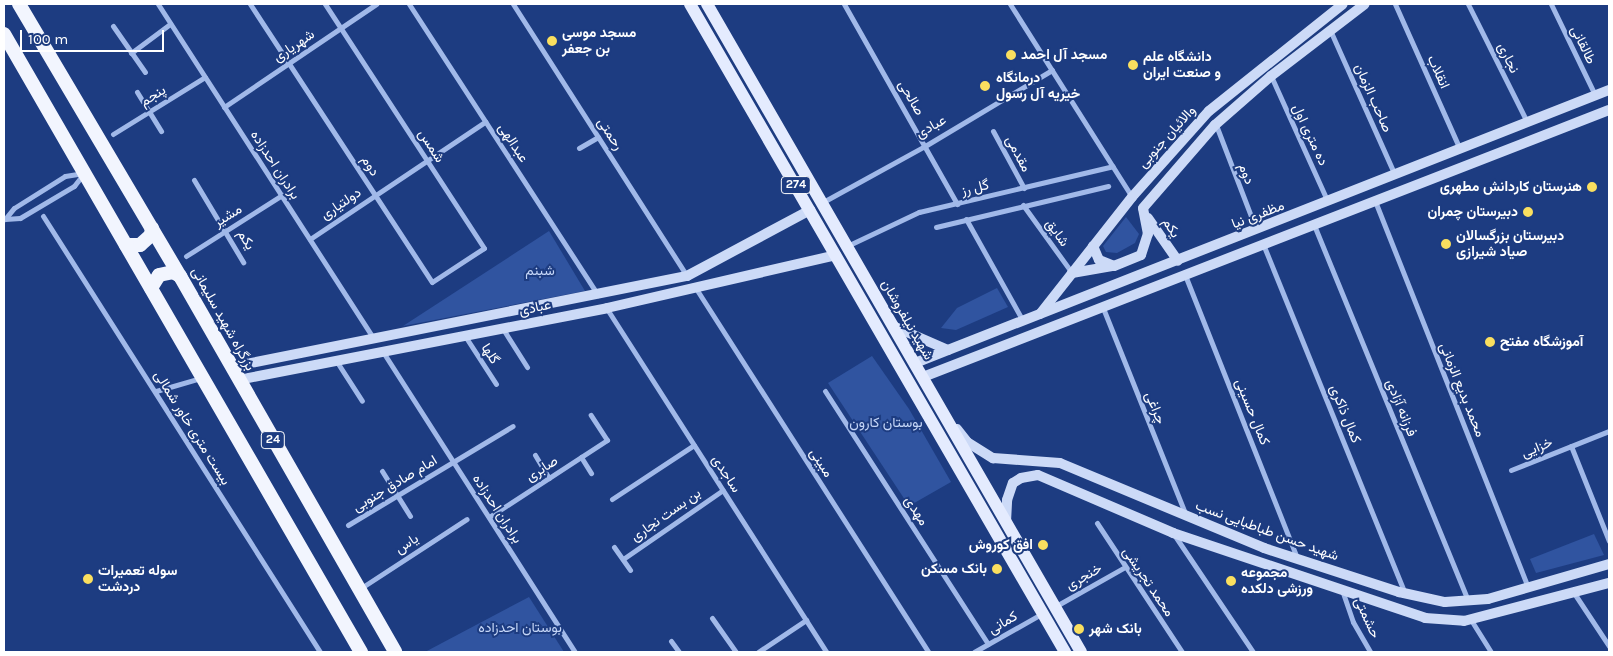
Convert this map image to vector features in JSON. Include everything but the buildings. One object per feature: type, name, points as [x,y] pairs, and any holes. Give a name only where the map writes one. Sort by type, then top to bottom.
[{"type":"highway","name":"بزرگراه شهید سلیمانی","points":[[19,4],[180,276],[395,652]]},
{"type":"highway","name":"24","points":[[4,34],[361,652]]},
{"type":"highway","points":[[126,245],[140,245],[152,228]]},
{"type":"highway","points":[[152,288],[159,275],[173,272],[180,276]]},
{"type":"main road","name":"شهید نیلفروشان","points":[[690,4],[900,367],[1048,610],[1081,652]]},
{"type":"main road","name":"والائیان جنوبی","points":[[1039,315],[1132,196],[1209,111],[1343,4]]},
{"type":"main road","name":"والائیان جنوبی","points":[[1143,208],[1216,125],[1270,76],[1365,4]]},
{"type":"main road","name":"شهید نیلفروشان","points":[[710,5],[915,362],[1006,526],[1048,610],[1065,652]]},
{"type":"main road","name":"مظفری نیا","points":[[915,362],[1329,203],[1609,90]]},
{"type":"main road","name":"مظفری نیا","points":[[923,378],[1185,274],[1609,110]]},
{"type":"main road","points":[[1209,111],[1216,125]]},
{"type":"main road","points":[[810,210],[822,202]]},
{"type":"main road","points":[[1072,273],[1114,266],[1142,255],[1148,234],[1143,208]]},
{"type":"main road","name":"یکم","points":[[1143,208],[1154,230],[1178,261]]},
{"type":"main road","name":"عبادی","points":[[231,367],[687,276],[810,210]]},
{"type":"main road","points":[[1093,246],[1099,260],[1114,266]]},
{"type":"main road","name":"عبادی","points":[[238,380],[607,308],[836,255]]},
{"type":"main road","points":[[893,326],[948,350]]},
{"type":"main road","points":[[995,332],[992,338],[1001,348]]},
{"type":"main road","points":[[900,367],[915,362]]},
{"type":"main road","points":[[910,383],[923,378]]},
{"type":"main road","name":"شهید حسن طباطبایی نسب","points":[[940,407],[967,442],[993,458],[1060,463],[1186,516],[1297,559],[1406,593],[1444,602],[1488,599],[1609,564]]},
{"type":"main road","points":[[1006,526],[1009,490],[1013,483],[1029,476],[1051,478],[1173,533],[1343,593],[1425,618],[1470,619],[1609,583]]},
{"type":"main road","points":[[1116,508],[1111,499],[1119,487]]},
{"type":"street","name":"برادران احدزاده","points":[[158,4],[374,339]]},
{"type":"street","name":"دوم","points":[[250,4],[432,282]]},
{"type":"street","name":"شمس","points":[[325,4],[484,248],[432,282]]},
{"type":"street","name":"شهریاری","points":[[224,107],[376,4]]},
{"type":"street","name":"عبدالهی","points":[[409,4],[598,295]]},
{"type":"street","name":"رحمتی","points":[[513,4],[687,276]]},
{"type":"street","name":"صالحی","points":[[844,4],[957,204]]},
{"type":"street","points":[[1010,4],[1132,196]]},
{"type":"street","name":"انقلاب","points":[[1395,4],[1460,150]]},
{"type":"street","name":"نجاری","points":[[1468,4],[1527,123]]},
{"type":"street","name":"طالقانی","points":[[1551,4],[1596,96]]},
{"type":"street","points":[[131,52],[170,24]]},
{"type":"street","points":[[113,26],[145,72]]},
{"type":"street","name":"صاحب الزمان","points":[[1330,30],[1395,176]]},
{"type":"street","name":"عبادی","points":[[822,202],[925,146],[1052,70]]},
{"type":"street","name":"ده متری اول","points":[[1270,76],[1329,203]]},
{"type":"street","name":"پنجم","points":[[113,134],[205,77]]},
{"type":"street","points":[[137,92],[161,131]]},
{"type":"street","name":"دولتیاری","points":[[310,239],[485,122]]},
{"type":"street","name":"دوم","points":[[1216,125],[1256,231]]},
{"type":"street","name":"مقدمی","points":[[993,131],[1024,188]]},
{"type":"street","points":[[579,148],[598,137]]},
{"type":"street","name":"گل رز","points":[[847,246],[919,212],[1113,166]]},
{"type":"street","points":[[84,173],[74,186],[20,218],[5,219],[14,208],[65,176],[84,173]]},
{"type":"street","points":[[194,180],[225,231]]},
{"type":"street","name":"گل رز","points":[[936,227],[1108,186]]},
{"type":"street","name":"مشیر","points":[[186,256],[282,196]]},
{"type":"street","name":"محمد بدیع الزمانی","points":[[1374,201],[1528,587]]},
{"type":"street","name":"شایق","points":[[1023,205],[1072,273]]},
{"type":"street","name":"بیست متری خاور شمالی","points":[[43,216],[156,391],[320,652]]},
{"type":"street","points":[[966,219],[1023,321]]},
{"type":"street","name":"فرزانه آزادی","points":[[1314,224],[1468,600]]},
{"type":"street","name":"یکم","points":[[225,231],[243,262]]},
{"type":"street","name":"کمال ذاکری","points":[[1263,244],[1406,593]]},
{"type":"street","name":"کمال حسینی","points":[[1185,274],[1297,559]]},
{"type":"street","name":"مبینی","points":[[694,287],[928,652]]},
{"type":"street","name":"ساجدی","points":[[607,308],[826,652]]},
{"type":"street","name":"چراغی","points":[[1103,308],[1186,516]]},
{"type":"street","points":[[503,329],[527,367]]},
{"type":"street","name":"گلها","points":[[465,336],[496,384]]},
{"type":"street","name":"برادران احدزاده","points":[[383,352],[576,652]]},
{"type":"street","points":[[337,362],[362,401]]},
{"type":"street","points":[[156,391],[203,378]]},
{"type":"street","name":"مهدی","points":[[825,391],[988,644]]},
{"type":"street","name":"صابری","points":[[489,517],[607,440],[591,415]]},
{"type":"street","name":"امام صادق جنوبی","points":[[348,525],[513,426]]},
{"type":"street","name":"خزایی","points":[[1511,470],[1609,431]]},
{"type":"street","points":[[612,499],[694,445]]},
{"type":"street","name":"خزایی","points":[[1572,446],[1609,540]]},
{"type":"street","points":[[534,455],[549,478]]},
{"type":"street","points":[[581,457],[591,473]]},
{"type":"street","points":[[382,471],[410,516]]},
{"type":"street","name":"بن بست نجاری","points":[[623,559],[723,490]]},
{"type":"street","name":"یاس","points":[[359,589],[468,519]]},
{"type":"street","name":"محمد تجریشی","points":[[1096,523],[1182,652]]},
{"type":"street","points":[[1173,533],[1253,652]]},
{"type":"street","points":[[614,547],[630,570]]},
{"type":"street","name":"خنجری","points":[[1048,610],[1125,567]]},
{"type":"street","name":"حشمتی","points":[[1343,593],[1353,622],[1370,652]]},
{"type":"street","points":[[1574,593],[1609,646]]},
{"type":"street","name":"کمانی","points":[[974,652],[1048,610]]},
{"type":"street","points":[[712,618],[736,652]]},
{"type":"street","points":[[1470,619],[1491,652]]},
{"type":"street","points":[[758,652],[806,620]]},
{"type":"street","points":[[672,641],[678,652]]},
{"type":"green space","points":[[1126,217],[1139,234],[1135,243],[1117,253],[1106,252],[1103,246]]},
{"type":"green space","name":"شبنم","points":[[549,231],[585,291],[403,326]]},
{"type":"green space","points":[[997,288],[1008,307],[956,330],[941,328],[957,308]]},
{"type":"green space","name":"بوستان کارون","points":[[872,356],[909,409],[951,482],[909,506],[828,383]]},
{"type":"green space","points":[[1594,534],[1604,555],[1536,573],[1530,559]]},
{"type":"green space","name":"بوستان احدزاده","points":[[529,597],[564,652],[425,652]]},
{"type":"place","name":"مسجد موسی بن جعفر","points":[[552,41]]},
{"type":"place","name":"مسجد آل احمد","points":[[1011,55]]},
{"type":"place","name":"دانشگاه علم و صنعت ایران","points":[[1133,65]]},
{"type":"place","name":"درمانگاه خیریه آل رسول","points":[[985,86]]},
{"type":"place","name":"هنرستان کاردانش مطهری","points":[[1592,187]]},
{"type":"place","name":"دبیرستان چمران","points":[[1528,212]]},
{"type":"place","name":"دبیرستان بزرگسالان صیاد شیرازی","points":[[1446,244]]},
{"type":"place","name":"آموزشگاه مفتح","points":[[1490,342]]},
{"type":"place","name":"افق کوروش","points":[[1043,545]]},
{"type":"place","name":"بانک مسکن","points":[[997,569]]},
{"type":"place","name":"سوله تعمیرات دردشت","points":[[88,579]]},
{"type":"place","name":"مجموعه ورزشی دلکده","points":[[1231,581]]},
{"type":"place","name":"بانک شهر","points":[[1079,629]]}]
